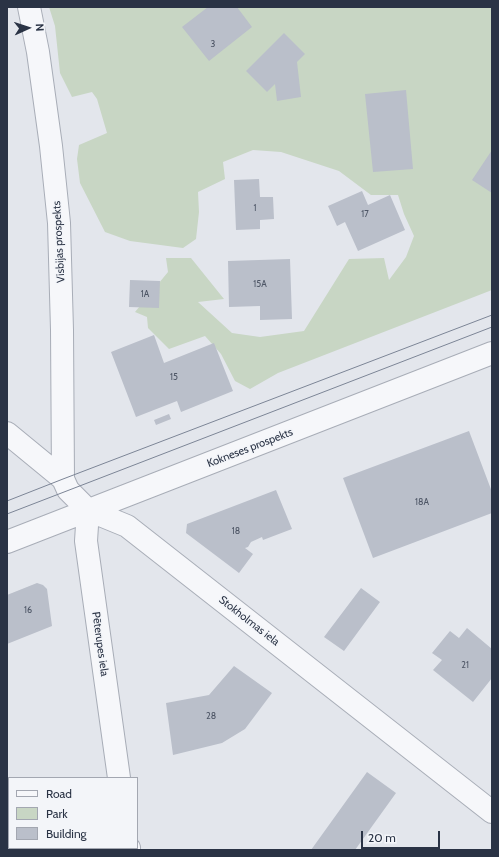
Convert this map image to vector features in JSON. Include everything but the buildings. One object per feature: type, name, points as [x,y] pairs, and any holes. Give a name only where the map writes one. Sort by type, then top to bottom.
[{"type":"street","name":"Visbijas prospekts","points":[[29,7],[38,52],[51,146],[59,223],[62,330],[62,479]]},
{"type":"street","name":"Kokneses prospekts","points":[[7,542],[492,353]]},
{"type":"street","name":"Stokholmas iela","points":[[7,433],[62,479],[68,490],[88,510],[127,526],[492,812]]},
{"type":"street","name":"Pēterupes iela","points":[[88,510],[86,541],[119,777]]},
{"type":"green space","points":[[49,7],[492,7],[492,290],[278,373],[250,389],[235,381],[221,354],[205,336],[169,349],[148,328],[147,317],[135,312],[168,272],[166,258],[191,258],[224,299],[198,302],[232,333],[260,337],[304,331],[349,259],[384,258],[389,280],[406,257],[414,236],[404,214],[398,195],[371,195],[339,171],[281,152],[253,150],[223,162],[225,179],[198,192],[199,212],[196,239],[183,248],[130,241],[105,232],[80,183],[77,159],[79,145],[107,133],[97,99],[92,92],[72,97],[60,73],[55,26]]},
{"type":"tram line","points":[[7,501],[492,315]]},
{"type":"tram line","points":[[7,514],[492,327]]}]
